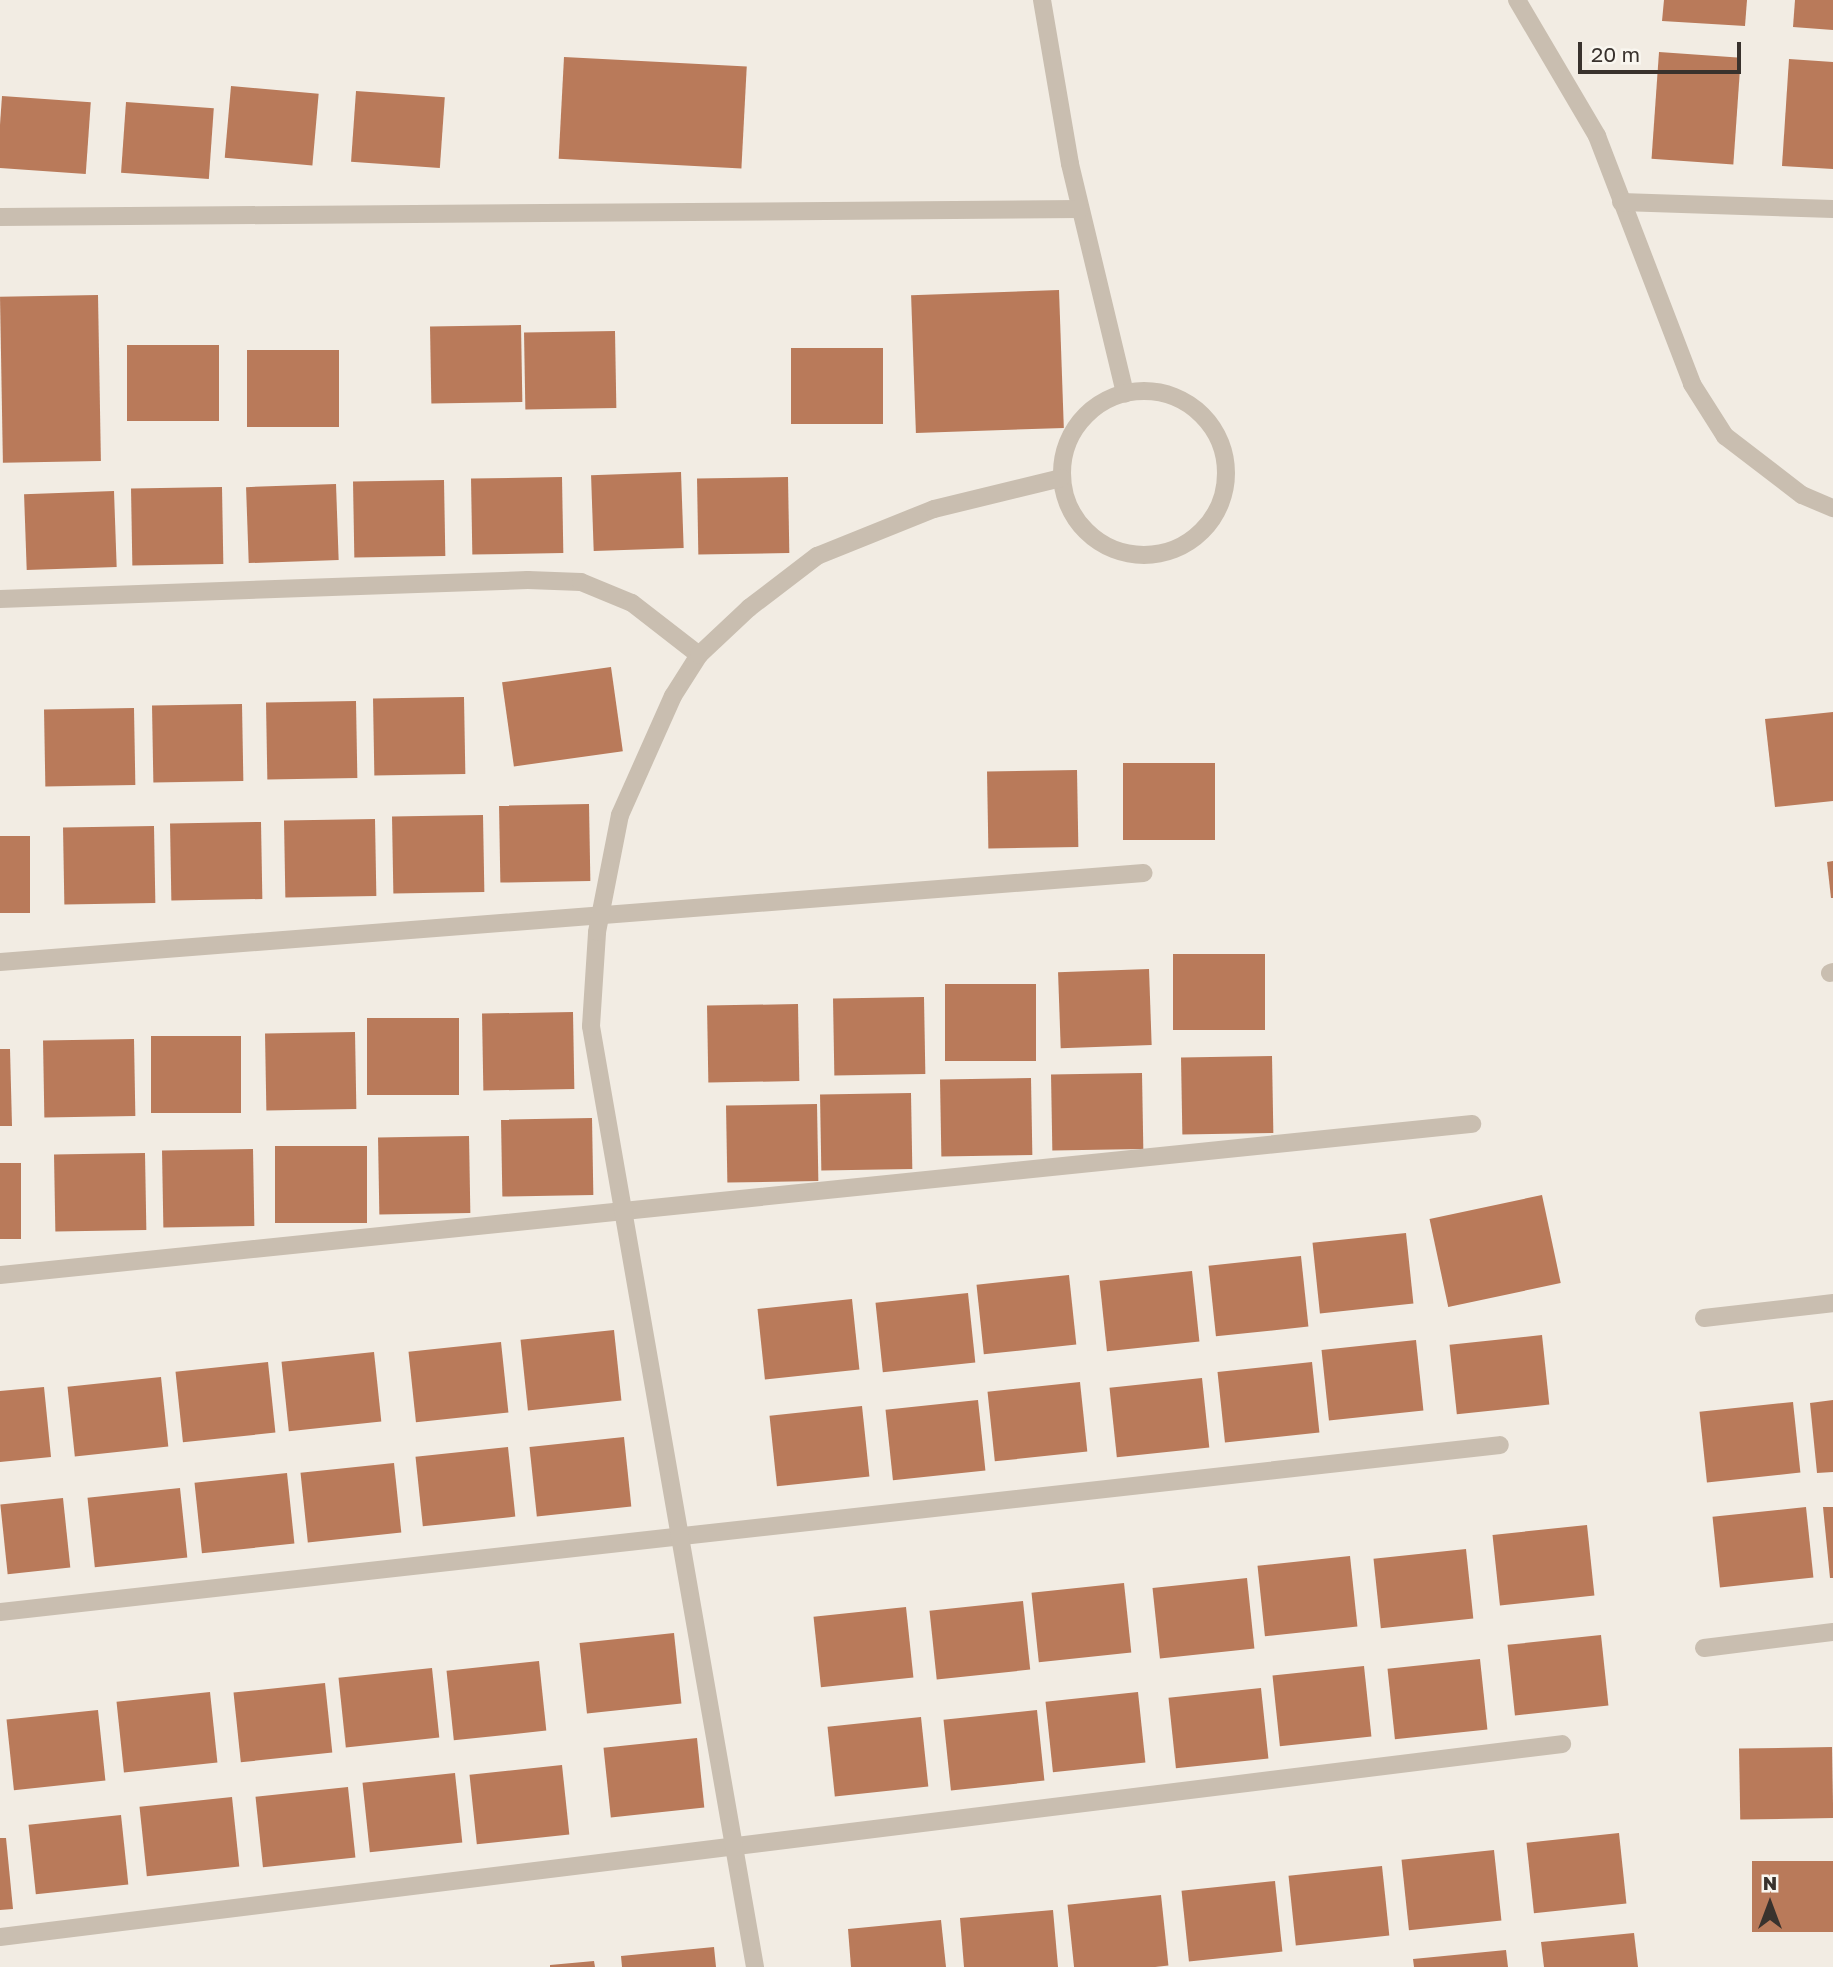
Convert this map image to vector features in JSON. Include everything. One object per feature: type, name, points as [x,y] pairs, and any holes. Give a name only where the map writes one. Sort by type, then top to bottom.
[{"type":"street","points":[[1042,0],[1080,209],[1125,393]]},
{"type":"street","points":[[1517,0],[1597,136],[1692,384],[1725,436],[1802,495],[1833,508]]},
{"type":"street","points":[[1621,202],[1833,209]]},
{"type":"street","points":[[0,217],[1080,209]]},
{"type":"street","points":[[1151,391],[1176,397],[1198,410],[1216,430],[1225,454],[1227,480],[1221,505],[1207,527],[1186,544],[1163,553],[1134,555],[1107,547],[1083,530],[1068,505],[1061,478],[1065,449],[1078,424],[1099,404],[1125,393],[1151,391]]},
{"type":"street","points":[[755,1967],[591,1026],[597,932],[620,815],[673,696],[699,655],[749,608],[817,555],[934,509],[1061,478]]},
{"type":"street","points":[[0,599],[528,580],[581,582],[632,603],[699,655]]},
{"type":"street","points":[[0,962],[1144,873]]},
{"type":"street","points":[[0,1275],[1472,1124]]},
{"type":"street","points":[[1704,1318],[1833,1303]]},
{"type":"street","points":[[0,1612],[1500,1445]]},
{"type":"street","points":[[1704,1648],[1833,1632]]},
{"type":"street","points":[[0,1937],[1562,1744]]},
{"type":"building","points":[[1664,0],[1747,0],[1745,26],[1662,21]]},
{"type":"building","points":[[1795,0],[1833,0],[1833,30],[1793,27]]},
{"type":"building","points":[[1659,52],[1741,58],[1733,164],[1652,159]]},
{"type":"building","points":[[564,57],[747,67],[741,168],[559,159]]},
{"type":"building","points":[[1789,59],[1833,62],[1833,169],[1782,166]]},
{"type":"building","points":[[231,86],[319,94],[312,165],[225,158]]},
{"type":"building","points":[[356,91],[445,97],[440,168],[351,162]]},
{"type":"building","points":[[2,96],[91,102],[86,174],[0,168]]},
{"type":"building","points":[[126,102],[214,108],[209,179],[121,173]]},
{"type":"building","points":[[1059,290],[1064,428],[916,433],[911,295]]},
{"type":"building","points":[[98,295],[101,461],[3,463],[0,297]]},
{"type":"building","points":[[521,325],[522,402],[431,404],[430,327]]},
{"type":"building","points":[[615,331],[616,408],[525,410],[524,333]]},
{"type":"building","points":[[127,345],[219,345],[219,421],[127,421]]},
{"type":"building","points":[[791,348],[883,348],[883,424],[791,424]]},
{"type":"building","points":[[247,350],[339,350],[339,427],[247,427]]},
{"type":"building","points":[[681,472],[684,548],[594,551],[591,475]]},
{"type":"building","points":[[562,477],[563,553],[472,555],[471,479]]},
{"type":"building","points":[[788,477],[789,553],[698,555],[697,479]]},
{"type":"building","points":[[444,480],[445,556],[354,558],[353,482]]},
{"type":"building","points":[[336,484],[339,560],[249,563],[246,487]]},
{"type":"building","points":[[222,487],[223,564],[132,566],[131,489]]},
{"type":"building","points":[[114,491],[117,567],[27,570],[24,494]]},
{"type":"building","points":[[611,667],[623,751],[514,766],[502,682]]},
{"type":"building","points":[[464,697],[465,774],[374,776],[373,699]]},
{"type":"building","points":[[356,701],[357,778],[267,780],[266,703]]},
{"type":"building","points":[[242,704],[243,781],[153,783],[152,706]]},
{"type":"building","points":[[134,708],[135,785],[45,787],[44,710]]},
{"type":"building","points":[[1833,712],[1833,801],[1775,807],[1765,719]]},
{"type":"building","points":[[1123,763],[1215,763],[1215,840],[1123,840]]},
{"type":"building","points":[[1077,770],[1078,847],[988,849],[987,772]]},
{"type":"building","points":[[589,804],[590,881],[500,883],[499,806]]},
{"type":"building","points":[[483,815],[484,892],[393,894],[392,817]]},
{"type":"building","points":[[375,819],[376,896],[285,898],[284,821]]},
{"type":"building","points":[[261,822],[262,899],[171,901],[170,824]]},
{"type":"building","points":[[154,826],[155,903],[64,905],[63,828]]},
{"type":"building","points":[[0,836],[30,836],[30,913],[0,913]]},
{"type":"building","points":[[1833,861],[1833,898],[1831,898],[1827,862]]},
{"type":"building","points":[[1173,954],[1265,954],[1265,1030],[1173,1030]]},
{"type":"building","points":[[1149,969],[1152,1045],[1061,1048],[1058,972]]},
{"type":"building","points":[[945,984],[1036,984],[1036,1061],[945,1061]]},
{"type":"building","points":[[924,997],[925,1074],[834,1076],[833,999]]},
{"type":"building","points":[[798,1004],[799,1081],[708,1083],[707,1006]]},
{"type":"building","points":[[573,1012],[574,1089],[483,1091],[482,1014]]},
{"type":"building","points":[[367,1018],[459,1018],[459,1095],[367,1095]]},
{"type":"building","points":[[355,1032],[356,1109],[266,1111],[265,1034]]},
{"type":"building","points":[[151,1036],[241,1036],[241,1113],[151,1113]]},
{"type":"building","points":[[134,1039],[135,1116],[44,1118],[43,1041]]},
{"type":"building","points":[[0,1049],[10,1049],[12,1126],[0,1126]]},
{"type":"building","points":[[1272,1056],[1273,1133],[1182,1135],[1181,1058]]},
{"type":"building","points":[[1142,1073],[1143,1149],[1052,1151],[1051,1075]]},
{"type":"building","points":[[1031,1078],[1032,1155],[941,1157],[940,1080]]},
{"type":"building","points":[[911,1093],[912,1169],[821,1171],[820,1095]]},
{"type":"building","points":[[817,1104],[818,1181],[727,1183],[726,1106]]},
{"type":"building","points":[[592,1118],[593,1195],[502,1197],[501,1120]]},
{"type":"building","points":[[469,1136],[470,1213],[379,1215],[378,1138]]},
{"type":"building","points":[[275,1146],[367,1146],[367,1223],[275,1223]]},
{"type":"building","points":[[253,1149],[254,1226],[163,1228],[162,1151]]},
{"type":"building","points":[[145,1153],[146,1230],[55,1232],[54,1155]]},
{"type":"building","points":[[0,1163],[21,1163],[21,1239],[0,1239]]},
{"type":"building","points":[[1542,1195],[1561,1283],[1448,1307],[1430,1219]]},
{"type":"building","points":[[1406,1233],[1413,1304],[1320,1313],[1313,1243]]},
{"type":"building","points":[[1301,1256],[1308,1327],[1216,1336],[1209,1266]]},
{"type":"building","points":[[1192,1271],[1199,1342],[1107,1351],[1100,1281]]},
{"type":"building","points":[[1069,1275],[1076,1345],[984,1354],[977,1285]]},
{"type":"building","points":[[968,1293],[975,1363],[883,1372],[876,1303]]},
{"type":"building","points":[[852,1299],[859,1370],[765,1380],[758,1309]]},
{"type":"building","points":[[614,1330],[621,1401],[528,1410],[521,1340]]},
{"type":"building","points":[[1542,1335],[1549,1405],[1457,1414],[1450,1345]]},
{"type":"building","points":[[1416,1340],[1423,1411],[1329,1421],[1322,1350]]},
{"type":"building","points":[[501,1342],[508,1413],[416,1422],[409,1352]]},
{"type":"building","points":[[374,1352],[381,1422],[289,1431],[282,1362]]},
{"type":"building","points":[[268,1362],[275,1433],[183,1442],[176,1372]]},
{"type":"building","points":[[1312,1362],[1319,1433],[1225,1443],[1218,1372]]},
{"type":"building","points":[[161,1377],[168,1447],[75,1456],[68,1387]]},
{"type":"building","points":[[1202,1378],[1209,1448],[1117,1457],[1110,1388]]},
{"type":"building","points":[[1080,1382],[1087,1452],[995,1461],[988,1392]]},
{"type":"building","points":[[44,1387],[51,1457],[0,1462],[0,1391]]},
{"type":"building","points":[[978,1400],[985,1471],[893,1480],[886,1410]]},
{"type":"building","points":[[1833,1400],[1833,1472],[1817,1473],[1810,1403]]},
{"type":"building","points":[[1793,1402],[1800,1473],[1707,1482],[1700,1412]]},
{"type":"building","points":[[862,1406],[869,1477],[777,1486],[770,1416]]},
{"type":"building","points":[[624,1437],[631,1507],[537,1517],[530,1447]]},
{"type":"building","points":[[508,1447],[515,1517],[423,1526],[416,1457]]},
{"type":"building","points":[[394,1463],[401,1533],[308,1542],[301,1473]]},
{"type":"building","points":[[287,1473],[294,1544],[202,1553],[195,1483]]},
{"type":"building","points":[[180,1488],[187,1558],[95,1567],[88,1498]]},
{"type":"building","points":[[63,1498],[70,1568],[8,1574],[0,1505]]},
{"type":"building","points":[[1806,1507],[1813,1578],[1720,1587],[1713,1517]]},
{"type":"building","points":[[1823,1507],[1833,1507],[1833,1578],[1830,1578]]},
{"type":"building","points":[[1587,1525],[1594,1596],[1500,1606],[1493,1535]]},
{"type":"building","points":[[1466,1549],[1473,1619],[1381,1628],[1374,1559]]},
{"type":"building","points":[[1350,1556],[1357,1627],[1265,1636],[1258,1566]]},
{"type":"building","points":[[1247,1578],[1254,1649],[1160,1659],[1153,1588]]},
{"type":"building","points":[[1124,1583],[1131,1653],[1039,1662],[1032,1593]]},
{"type":"building","points":[[1023,1601],[1030,1670],[937,1679],[930,1611]]},
{"type":"building","points":[[906,1607],[913,1678],[821,1687],[814,1617]]},
{"type":"building","points":[[674,1633],[681,1704],[587,1714],[580,1643]]},
{"type":"building","points":[[1601,1635],[1608,1706],[1515,1715],[1508,1645]]},
{"type":"building","points":[[1480,1659],[1487,1730],[1395,1739],[1388,1669]]},
{"type":"building","points":[[539,1661],[546,1731],[454,1740],[447,1671]]},
{"type":"building","points":[[1364,1666],[1371,1737],[1280,1746],[1273,1676]]},
{"type":"building","points":[[432,1668],[439,1738],[346,1747],[339,1678]]},
{"type":"building","points":[[325,1683],[332,1753],[241,1762],[234,1693]]},
{"type":"building","points":[[1261,1688],[1268,1759],[1176,1768],[1169,1698]]},
{"type":"building","points":[[210,1692],[217,1763],[124,1772],[117,1702]]},
{"type":"building","points":[[1138,1692],[1145,1763],[1053,1772],[1046,1702]]},
{"type":"building","points":[[98,1710],[105,1781],[14,1790],[7,1720]]},
{"type":"building","points":[[1037,1710],[1044,1781],[951,1790],[944,1720]]},
{"type":"building","points":[[921,1717],[928,1787],[835,1796],[828,1727]]},
{"type":"building","points":[[697,1738],[704,1808],[611,1817],[604,1748]]},
{"type":"building","points":[[1832,1747],[1833,1818],[1740,1820],[1739,1749]]},
{"type":"building","points":[[562,1765],[569,1835],[477,1844],[470,1775]]},
{"type":"building","points":[[455,1773],[462,1843],[370,1852],[363,1783]]},
{"type":"building","points":[[348,1787],[355,1858],[263,1867],[256,1797]]},
{"type":"building","points":[[232,1797],[239,1867],[147,1876],[140,1807]]},
{"type":"building","points":[[121,1815],[128,1885],[36,1894],[29,1825]]},
{"type":"building","points":[[1619,1833],[1626,1904],[1534,1913],[1527,1843]]},
{"type":"building","points":[[0,1838],[6,1838],[13,1909],[0,1910]]},
{"type":"building","points":[[1494,1850],[1501,1921],[1409,1930],[1402,1860]]},
{"type":"building","points":[[1752,1861],[1833,1861],[1833,1932],[1752,1932]]},
{"type":"building","points":[[1382,1866],[1389,1936],[1296,1945],[1289,1876]]},
{"type":"building","points":[[1275,1881],[1282,1952],[1189,1961],[1182,1891]]},
{"type":"building","points":[[1161,1895],[1168,1966],[1074,1967],[1068,1905]]},
{"type":"building","points":[[1053,1910],[1058,1967],[964,1967],[960,1918]]},
{"type":"building","points":[[941,1920],[946,1967],[851,1967],[848,1929]]},
{"type":"building","points":[[1634,1933],[1638,1967],[1544,1967],[1541,1942]]},
{"type":"building","points":[[714,1947],[716,1967],[622,1967],[621,1956]]},
{"type":"building","points":[[1506,1950],[1508,1967],[1414,1967],[1413,1959]]},
{"type":"building","points":[[594,1961],[595,1967],[550,1967],[550,1965]]}]
